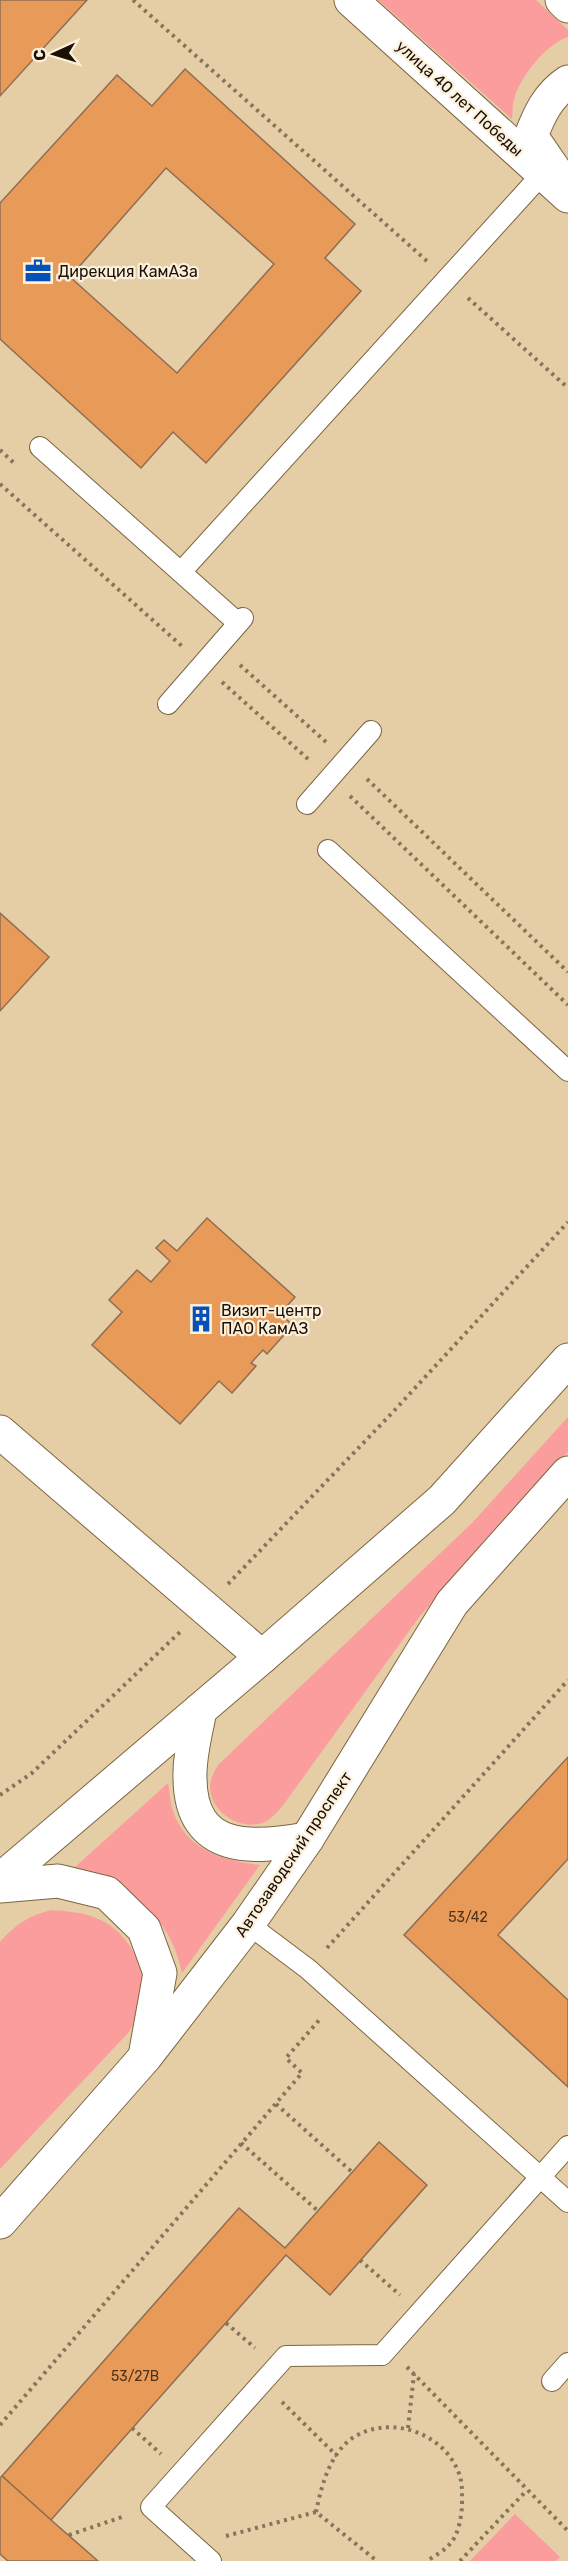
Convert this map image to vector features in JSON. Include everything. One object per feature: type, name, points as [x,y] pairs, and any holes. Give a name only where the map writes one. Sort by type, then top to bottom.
[{"type":"street","name":"улица 40 лет Победы","points":[[351,0],[556,181],[568,195]]},
{"type":"street","points":[[562,0],[568,6]]},
{"type":"street","points":[[556,181],[531,136],[540,113],[557,89],[568,82]]},
{"type":"street","points":[[0,1880],[442,1500],[568,1360]]},
{"type":"street","points":[[0,1432],[262,1657]]},
{"type":"street","name":"Автозаводский проспект","points":[[0,2222],[146,2056],[248,1924],[307,1839],[452,1603],[568,1473]]},
{"type":"street","points":[[200,1710],[189,1777],[193,1805],[204,1823],[220,1838],[240,1845],[270,1846],[307,1839]]},
{"type":"street","points":[[0,1886],[58,1881],[107,1893],[144,1929],[160,1973],[146,2056]]},
{"type":"lane","points":[[181,572],[447,279],[556,181]]},
{"type":"lane","points":[[40,447],[181,572],[241,621],[168,704]]},
{"type":"lane","points":[[307,804],[371,731]]},
{"type":"lane","points":[[328,850],[568,1071]]},
{"type":"lane","points":[[248,1924],[308,1969],[568,2202]]},
{"type":"lane","points":[[211,2561],[151,2507],[286,2356],[382,2355],[568,2146]]},
{"type":"lane","points":[[552,2380],[568,2363]]},
{"type":"path","points":[[133,0],[568,388]]},
{"type":"path","points":[[0,450],[18,466]]},
{"type":"path","points":[[0,484],[373,816],[568,1005]]},
{"type":"path","points":[[219,646],[345,760],[568,972]]},
{"type":"path","points":[[0,1796],[32,1773],[206,1608],[392,1413],[568,1222]]},
{"type":"path","points":[[308,1969],[568,1680]]},
{"type":"path","points":[[0,2425],[302,2073],[286,2058],[339,1997]]},
{"type":"path","points":[[276,2104],[352,2172]]},
{"type":"path","points":[[241,2143],[318,2211]]},
{"type":"path","points":[[360,2260],[420,2313]]},
{"type":"path","points":[[226,2323],[276,2366]]},
{"type":"path","points":[[388,2349],[568,2531]]},
{"type":"path","points":[[408,2428],[414,2374]]},
{"type":"path","points":[[262,2382],[337,2456]]},
{"type":"path","points":[[316,2512],[322,2481],[337,2456],[354,2437],[388,2425],[414,2429],[445,2451],[458,2469],[462,2483],[461,2519],[450,2545],[427,2561]]},
{"type":"path","points":[[132,2428],[181,2473]]},
{"type":"path","points":[[460,2561],[527,2490]]},
{"type":"path","points":[[69,2535],[151,2507]]},
{"type":"path","points":[[192,2544],[316,2512]]},
{"type":"path","points":[[316,2512],[377,2561]]},
{"type":"shaded area","points":[[378,0],[536,0],[568,30],[568,37],[551,46],[527,72],[517,92],[512,119]]},
{"type":"shaded area","points":[[568,1417],[568,1452],[420,1616],[281,1808],[269,1820],[248,1825],[230,1819],[222,1813],[212,1797],[210,1787],[211,1778],[218,1765],[473,1522]]},
{"type":"shaded area","points":[[168,1783],[172,1808],[179,1824],[197,1844],[220,1856],[260,1865],[182,1973],[168,1934],[144,1905],[112,1884],[74,1868]]},
{"type":"shaded area","points":[[51,1910],[74,1912],[96,1918],[119,1933],[129,1944],[136,1957],[141,1971],[143,1999],[139,2013],[128,2033],[0,2169],[0,1942],[22,1922]]},
{"type":"shaded area","points":[[515,2514],[560,2557],[556,2561],[470,2561]]},
{"type":"building","points":[[0,0],[87,0],[0,96]]},
{"type":"building","name":"Дирекция КамАЗа","points":[[185,69],[355,224],[325,258],[361,291],[206,463],[173,432],[141,468],[0,339],[0,203],[117,75],[152,106]],"holes":[[[166,168],[274,264],[177,373],[70,277]]]},
{"type":"building","points":[[0,913],[49,957],[0,1011]]},
{"type":"building","name":"Визит-центр ПАО КамАЗ","points":[[207,1218],[295,1297],[280,1314],[293,1325],[267,1354],[263,1350],[251,1363],[256,1366],[232,1393],[219,1381],[180,1424],[92,1345],[122,1312],[109,1300],[137,1270],[151,1282],[170,1261],[156,1248],[164,1240],[177,1251]]},
{"type":"building","points":[[568,1757],[568,1859],[498,1935],[568,2000],[568,2087],[404,1935]]},
{"type":"building","points":[[379,2142],[427,2185],[330,2295],[286,2255],[51,2520],[2,2476],[239,2208],[285,2248]]},
{"type":"building","points":[[2,2476],[98,2561],[8,2561],[0,2554],[0,2478]]},
{"type":"place","name":"Дирекция КамАЗа","points":[[38,271]]},
{"type":"place","name":"Визит-центр ПАО КамАЗ","points":[[201,1319]]}]
